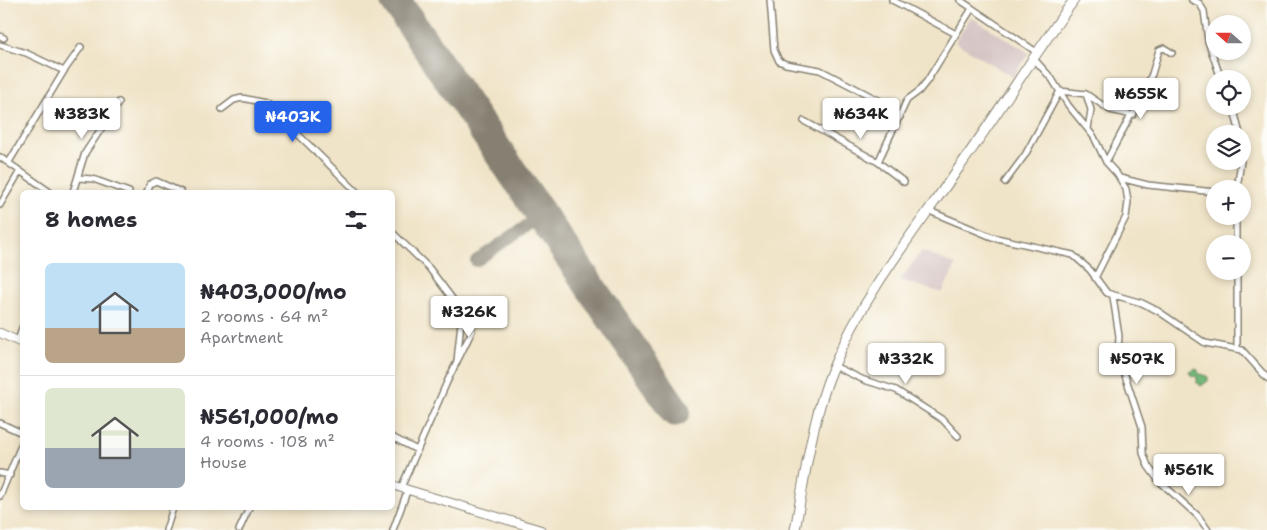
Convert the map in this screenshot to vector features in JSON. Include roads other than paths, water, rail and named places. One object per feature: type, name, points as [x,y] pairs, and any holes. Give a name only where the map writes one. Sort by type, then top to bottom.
[{"type":"highway","points":[[795,530],[818,414],[834,366],[877,284],[1074,0]]},
{"type":"main road","points":[[0,333],[20,342]]},
{"type":"main road","points":[[395,486],[541,530]]},
{"type":"street","points":[[770,0],[774,50],[779,60],[786,64],[820,70],[886,104],[900,117]]},
{"type":"street","points":[[892,0],[956,34]]},
{"type":"street","points":[[960,0],[1036,56],[1068,105],[1088,129],[1106,162],[1120,178],[1127,196],[1126,217],[1095,278]]},
{"type":"street","points":[[1192,0],[1201,2],[1208,41],[1218,70]]},
{"type":"street","points":[[878,162],[907,100],[923,86],[972,10]]},
{"type":"street","points":[[0,46],[26,53],[64,71]]},
{"type":"street","points":[[9,162],[64,71],[81,47]]},
{"type":"street","points":[[1106,162],[1131,115],[1137,109],[1159,50],[1164,48],[1172,53]]},
{"type":"street","points":[[1060,91],[1086,94],[1110,110],[1131,115]]},
{"type":"street","points":[[1005,182],[1029,147],[1060,91]]},
{"type":"street","points":[[1086,94],[1091,110],[1088,129]]},
{"type":"street","points":[[222,109],[234,100],[242,98],[266,103],[355,190]]},
{"type":"street","points":[[74,190],[78,178],[78,170],[85,153],[119,102]]},
{"type":"street","points":[[804,121],[878,162],[904,182]]},
{"type":"street","points":[[0,157],[47,190]]},
{"type":"street","points":[[0,205],[20,171]]},
{"type":"street","points":[[78,178],[93,178],[124,190]]},
{"type":"street","points":[[1120,178],[1148,186],[1206,191]]},
{"type":"street","points":[[148,190],[150,184],[156,181],[176,190]]},
{"type":"street","points":[[928,210],[992,237],[1073,255],[1080,259],[1107,293],[1113,297],[1128,298],[1158,311],[1205,343],[1237,348],[1247,354],[1267,378]]},
{"type":"street","points":[[393,530],[417,450],[472,331],[470,322],[429,268],[395,235]]},
{"type":"street","points":[[1237,280],[1237,348]]},
{"type":"street","points":[[1113,297],[1119,336],[1118,354],[1142,427],[1143,453],[1148,466],[1158,480],[1198,516],[1208,530]]},
{"type":"street","points":[[457,362],[462,313]]},
{"type":"street","points":[[834,366],[864,380],[896,390],[942,420],[958,436]]},
{"type":"street","points":[[0,423],[20,432]]},
{"type":"street","points":[[395,439],[417,450]]},
{"type":"street","points":[[0,496],[20,448]]},
{"type":"street","points":[[0,473],[10,476]]},
{"type":"street","points":[[166,530],[172,510]]},
{"type":"street","points":[[239,530],[247,510]]}]
